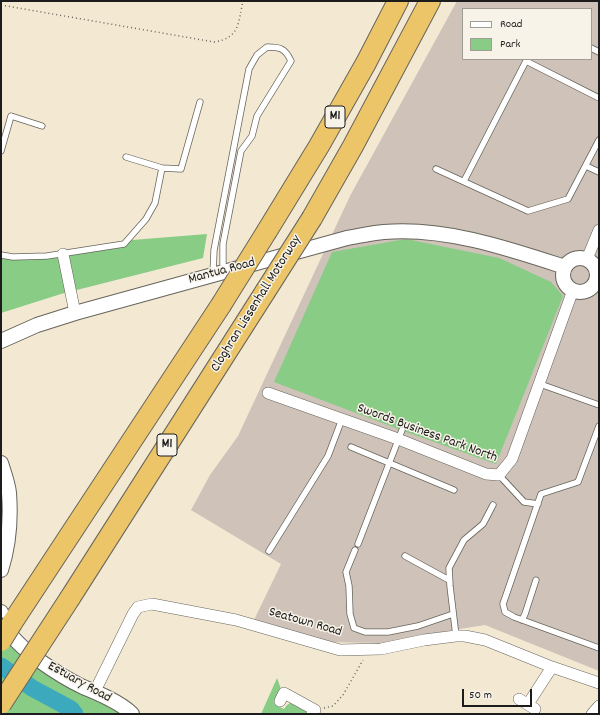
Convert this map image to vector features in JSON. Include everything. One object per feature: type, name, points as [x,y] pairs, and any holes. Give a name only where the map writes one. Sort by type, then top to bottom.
[{"type":"highway","name":"M1","points":[[1,641],[221,305],[319,146],[366,63],[398,1]]},
{"type":"highway","name":"Cloghran Lissenhall Motorway","points":[[1,704],[312,218],[353,146],[430,1]]},
{"type":"street","points":[[587,259],[599,230]]},
{"type":"street","name":"Mantua Road","points":[[1,341],[37,325],[75,313],[347,238],[384,232],[430,234],[471,239],[565,267]]},
{"type":"street","points":[[63,254],[75,313]]},
{"type":"street","points":[[573,259],[587,259],[596,270],[598,280],[592,287],[583,292],[573,290],[564,279],[563,274],[565,267],[573,259]]},
{"type":"street","name":"Swords Business Park North","points":[[268,393],[342,419],[400,434],[486,474],[499,475],[512,459],[573,290]]},
{"type":"street","points":[[1,463],[9,492],[8,544],[1,570]]},
{"type":"street","name":"Seatown Road","points":[[95,691],[133,614],[138,607],[152,604],[236,620],[340,650],[381,649],[424,640],[456,636],[485,640],[552,667],[599,683]]},
{"type":"street","name":"Estuary Road","points":[[1,612],[7,630],[34,656],[69,680],[95,691],[132,714]]},
{"type":"street","points":[[527,704],[552,667]]},
{"type":"street","points":[[280,701],[284,693],[314,712]]},
{"type":"lane","points":[[267,47],[282,49],[288,54],[291,61],[257,116],[252,136],[242,151],[218,273],[214,250],[249,69],[257,55],[267,47]]},
{"type":"lane","points":[[464,181],[526,61],[599,98]]},
{"type":"lane","points":[[126,157],[162,168],[181,169],[200,102]]},
{"type":"lane","points":[[1,151],[11,116],[42,126]]},
{"type":"lane","points":[[436,169],[528,211],[568,199],[599,140]]},
{"type":"lane","points":[[586,166],[599,172]]},
{"type":"lane","points":[[1,255],[20,257],[47,256],[124,244],[146,219],[155,203],[162,168]]},
{"type":"lane","points":[[540,384],[599,405]]},
{"type":"lane","points":[[269,551],[328,456],[342,419]]},
{"type":"lane","points":[[599,426],[578,482],[541,494],[503,604],[505,612],[522,620],[599,648]]},
{"type":"lane","points":[[358,544],[400,434]]},
{"type":"lane","points":[[351,448],[454,490]]},
{"type":"lane","points":[[499,475],[524,502],[538,504]]},
{"type":"lane","points":[[456,636],[449,580],[449,568],[464,540],[483,524],[493,504]]},
{"type":"lane","points":[[355,550],[346,572],[349,586],[350,614],[354,628],[365,632],[388,632],[418,626],[453,614]]},
{"type":"lane","points":[[405,556],[449,580]]},
{"type":"lane","points":[[522,620],[536,580]]},
{"type":"path","points":[[1,5],[214,42],[225,40],[232,36],[237,29],[243,1]]},
{"type":"path","points":[[314,712],[333,706],[343,695],[365,656],[365,650]]},
{"type":"shaded area","points":[[457,1],[599,1],[599,671],[485,625],[386,643],[323,642],[254,620],[281,564],[191,510],[210,475],[238,436],[350,196]]},
{"type":"green space","points":[[207,234],[203,258],[61,294],[1,313],[1,257],[54,256],[132,240]]},
{"type":"green space","points":[[406,239],[499,258],[551,282],[563,296],[496,464],[274,382],[332,252]]},
{"type":"green space","points":[[1,627],[41,671],[103,702],[121,714],[1,714]]},
{"type":"green space","points":[[277,678],[281,689],[274,704],[284,709],[292,702],[308,711],[308,714],[261,714]]},
{"type":"waterway","points":[[1,666],[32,688],[71,709],[75,714]]}]
